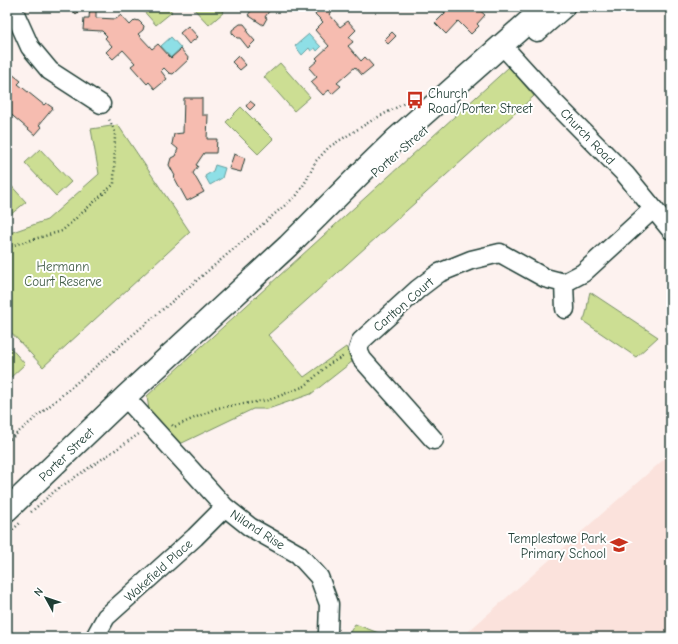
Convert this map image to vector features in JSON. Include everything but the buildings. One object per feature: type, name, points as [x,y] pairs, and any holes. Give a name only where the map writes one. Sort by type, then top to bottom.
[{"type":"main road","name":"Porter Street","points":[[7,510],[125,397],[288,246],[379,170],[506,49],[553,9]]},
{"type":"main road","name":"Porter Street","points":[[7,496],[125,397]]},
{"type":"street","points":[[12,7],[30,47],[50,71],[101,104]]},
{"type":"street","name":"Church Road","points":[[506,49],[625,174],[671,230]]},
{"type":"street","points":[[565,309],[564,282],[583,272],[653,209]]},
{"type":"street","name":"Carlton Court","points":[[434,440],[362,359],[358,350],[361,341],[439,272],[472,260],[500,253],[545,278],[564,282]]},
{"type":"street","name":"Niland Rise","points":[[125,397],[225,507],[250,527],[298,554],[319,577],[329,604],[327,637]]},
{"type":"street","name":"Wakefield Place","points":[[95,637],[106,617],[189,542],[225,507]]},
{"type":"path","points":[[7,442],[297,195],[316,161],[329,147],[371,121],[420,95]]},
{"type":"path","points":[[7,247],[62,231],[114,184],[115,132],[101,104]]},
{"type":"shaded area","name":"Templestowe Park Primary School","points":[[671,453],[671,637],[462,637]]},
{"type":"green space","points":[[140,7],[168,7],[172,12],[156,25]]},
{"type":"green space","points":[[192,7],[220,7],[224,12],[209,25]]},
{"type":"green space","points":[[280,63],[310,97],[294,111],[264,77]]},
{"type":"green space","points":[[509,67],[534,96],[268,335],[304,377],[346,347],[353,361],[311,394],[268,409],[253,409],[180,444],[149,410],[147,396]]},
{"type":"green space","points":[[241,107],[273,139],[258,154],[226,122]]},
{"type":"green space","name":"Hermann Court Reserve","points":[[118,125],[190,232],[43,367],[7,328],[7,234],[47,220],[99,174],[91,129]]},
{"type":"green space","points":[[40,149],[71,182],[56,196],[25,163]]},
{"type":"green space","points":[[7,181],[26,202],[10,215],[7,212]]},
{"type":"green space","points":[[590,292],[658,337],[636,357],[583,321],[586,314]]},
{"type":"green space","points":[[7,344],[25,364],[9,379],[7,376]]},
{"type":"green space","points":[[355,624],[389,637],[347,637]]},
{"type":"water","points":[[309,34],[321,47],[317,51],[315,48],[311,51],[309,48],[302,55],[295,46]]},
{"type":"water","points":[[171,37],[181,48],[171,57],[161,46]]},
{"type":"water","points":[[215,165],[225,168],[222,178],[210,185],[205,176],[213,171]]},
{"type":"place","name":"Church Road/Porter Street","points":[[415,100]]},
{"type":"place","name":"Templestowe Park Primary School","points":[[619,545]]}]
